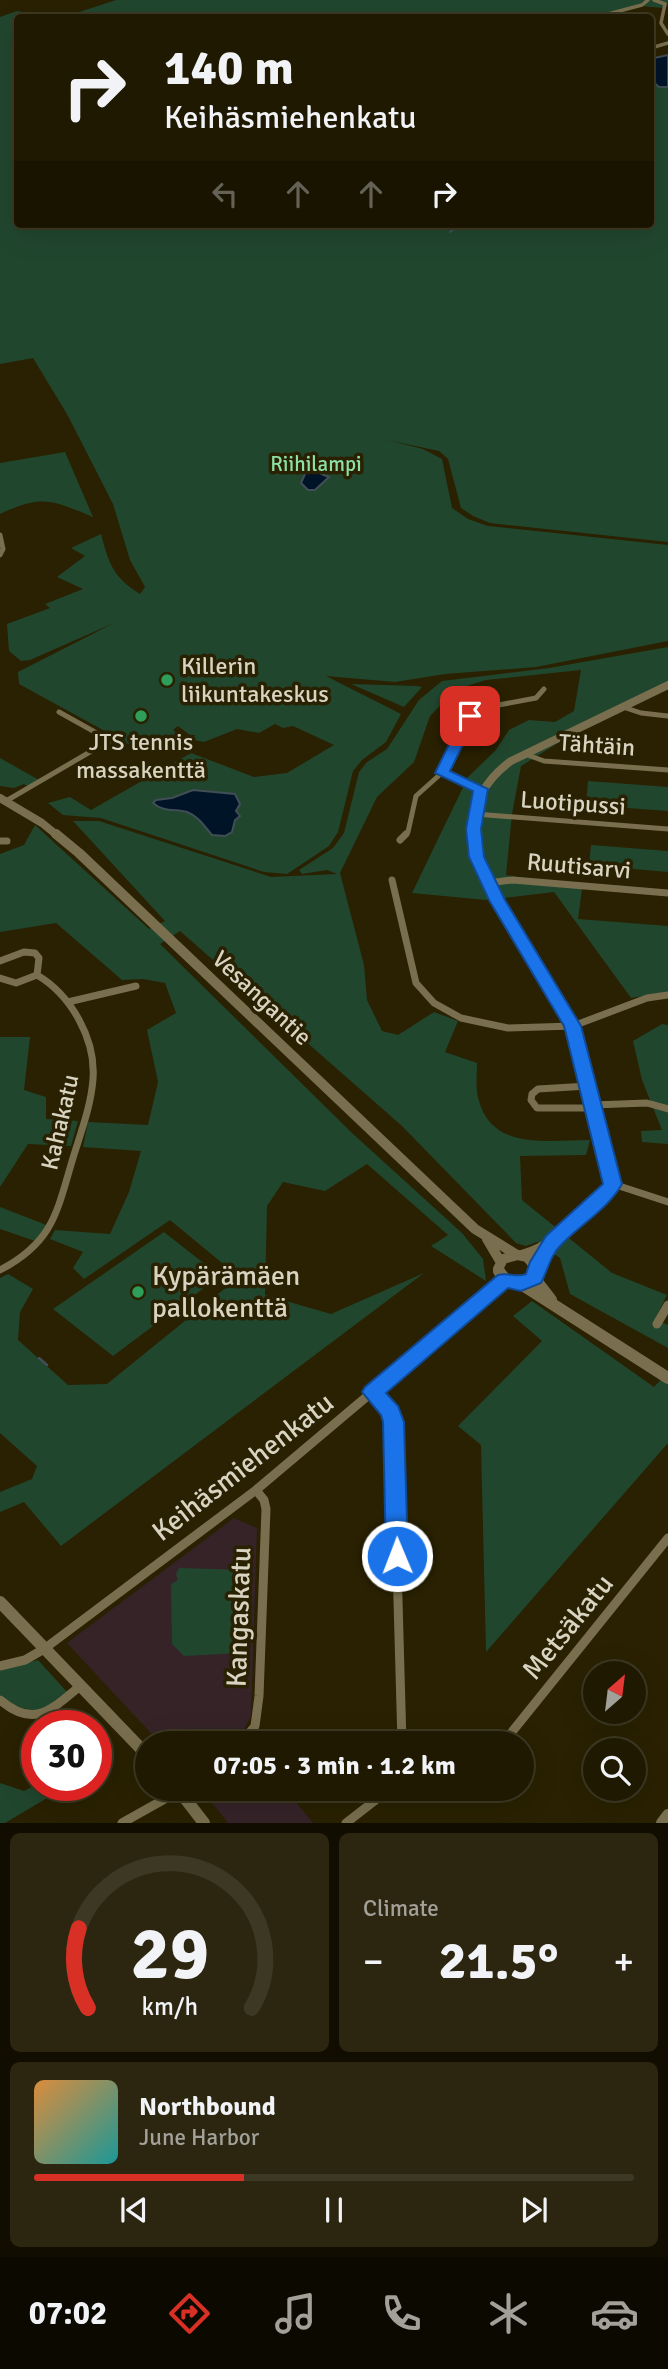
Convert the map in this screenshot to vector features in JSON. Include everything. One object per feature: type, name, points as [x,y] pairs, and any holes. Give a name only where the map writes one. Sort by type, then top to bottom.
[{"type":"street","points":[[608,14],[642,5],[648,0]]},
{"type":"street","points":[[653,0],[665,4],[661,23],[668,34]]},
{"type":"street","points":[[0,535],[3,549],[0,555]]},
{"type":"street","points":[[668,685],[500,767],[481,789],[475,814],[474,844],[487,883],[572,1026],[613,1184],[607,1194],[553,1241],[531,1254],[500,1261],[498,1269],[501,1284],[521,1284],[621,1352],[668,1378]]},
{"type":"street","points":[[400,841],[408,832],[416,796],[442,773],[470,716],[488,707],[536,698],[544,689]]},
{"type":"street","points":[[623,707],[641,713],[668,716]]},
{"type":"street","points":[[59,712],[111,741]]},
{"type":"street","points":[[3,799],[120,736]]},
{"type":"street","name":"Tähtäin","points":[[525,754],[544,761],[668,770]]},
{"type":"street","points":[[442,773],[481,789]]},
{"type":"street","name":"Vesangantie","points":[[3,799],[42,823],[79,853],[487,1239],[500,1261]]},
{"type":"street","name":"Luotipussi","points":[[475,814],[668,829]]},
{"type":"street","points":[[391,880],[413,973],[420,990],[434,1003],[461,1018],[494,1027],[572,1026],[647,998],[668,995]]},
{"type":"street","name":"Ruutisarvi","points":[[487,883],[513,880],[668,893]]},
{"type":"street","name":"Kahakatu","points":[[0,961],[18,953],[35,953],[39,958],[37,975],[68,1002],[75,1012],[93,1062],[91,1092],[51,1226],[27,1253],[0,1270]]},
{"type":"street","points":[[0,978],[16,983],[37,975]]},
{"type":"street","points":[[68,1002],[136,986]]},
{"type":"street","points":[[588,1086],[538,1089],[532,1094],[531,1100],[533,1105],[542,1109],[647,1103],[668,1109]]},
{"type":"street","points":[[613,1184],[668,1202]]},
{"type":"street","name":"Vesangantie","points":[[487,1239],[519,1255]]},
{"type":"street","points":[[521,1284],[536,1274],[553,1241]]},
{"type":"street","points":[[519,1255],[530,1259],[551,1302]]},
{"type":"street","name":"Keihäsmiehenkatu","points":[[0,1666],[25,1660],[44,1649],[256,1490],[501,1284]]},
{"type":"street","points":[[657,1324],[668,1305]]},
{"type":"street","points":[[373,1392],[391,1411],[393,1422],[402,1731]]},
{"type":"street","name":"Kangaskatu","points":[[251,1731],[255,1726],[259,1696],[266,1509],[264,1500],[256,1490]]},
{"type":"street","name":"Metsäkatu","points":[[513,1731],[668,1538]]},
{"type":"street","points":[[0,1602],[135,1743]]},
{"type":"street","points":[[0,1700],[12,1712],[30,1718],[44,1713],[80,1686]]},
{"type":"street","points":[[122,1823],[159,1801]]},
{"type":"street","points":[[187,1801],[204,1823]]},
{"type":"street","points":[[346,1823],[374,1801]]},
{"type":"street","points":[[662,1823],[668,1815]]},
{"type":"shaded area","points":[[234,1518],[257,1528],[251,1716],[243,1731],[149,1731],[67,1643]]},
{"type":"shaded area","points":[[211,1801],[295,1801],[313,1823],[228,1823]]},
{"type":"green space","points":[[116,0],[668,0],[664,8],[640,6],[621,12],[625,14],[73,14]]},
{"type":"green space","points":[[17,11],[34,14],[14,14],[14,228],[654,228],[654,83],[659,87],[668,87],[668,542],[490,523],[461,508],[448,459],[439,451],[387,440],[423,449],[442,459],[452,508],[468,519],[488,526],[668,545],[668,641],[536,667],[445,674],[395,682],[326,676],[401,714],[386,742],[362,760],[353,771],[338,832],[329,846],[287,874],[264,872],[101,818],[63,815],[48,803],[70,797],[91,810],[191,753],[254,777],[287,773],[334,745],[293,726],[283,728],[275,724],[259,733],[237,729],[204,742],[189,739],[196,735],[190,735],[178,726],[173,730],[181,736],[180,739],[159,751],[143,752],[19,684],[18,672],[114,623],[30,660],[21,661],[9,651],[7,624],[50,608],[45,604],[83,589],[57,577],[85,556],[71,548],[101,534],[113,569],[140,594],[145,587],[130,560],[113,504],[67,414],[33,358],[0,364],[0,17]],"holes":[[[198,790],[228,793],[236,811],[232,827],[207,828],[190,813],[162,809],[156,800]]]},
{"type":"green space","points":[[65,452],[93,517],[57,503],[47,502],[26,504],[0,514],[0,463]]},
{"type":"green space","points":[[668,647],[668,686],[605,714],[521,766],[512,814],[506,875],[582,889],[578,919],[668,926],[668,992],[631,998],[554,892],[486,900],[412,893],[468,777],[495,751],[509,730],[529,720],[555,722],[574,711],[581,670],[486,680],[457,689],[430,716],[414,762],[377,797],[340,873],[364,965],[367,1000],[382,1031],[398,1035],[434,1012],[458,1021],[445,1052],[477,1063],[479,1101],[486,1117],[496,1128],[524,1139],[590,1140],[586,1155],[520,1156],[522,1200],[612,1273],[667,1295],[655,1319],[668,1325],[668,1348],[570,1294],[560,1258],[537,1242],[526,1246],[516,1243],[402,1126],[180,931],[160,944],[352,1133],[462,1233],[483,1259],[486,1281],[431,1246],[448,1235],[367,1164],[325,1191],[283,1182],[267,1206],[265,1295],[331,1314],[424,1273],[61,1546],[24,1502],[0,1512],[0,1492],[32,1479],[37,1466],[0,1433],[0,1278],[8,1274],[33,1289],[20,1312],[18,1340],[68,1385],[107,1384],[239,1277],[170,1220],[84,1279],[73,1268],[83,1252],[50,1239],[55,1230],[110,1234],[129,1192],[141,1151],[83,1147],[88,1122],[148,1125],[158,1082],[147,1030],[176,1013],[165,983],[143,979],[122,980],[56,923],[0,932],[0,854],[24,845],[35,825],[149,929],[165,921],[73,821],[99,821],[271,877],[337,874],[327,870],[302,874],[299,870],[333,848],[344,833],[359,772],[367,762],[387,749],[419,700],[442,681],[549,668]]},
{"type":"green space","points":[[351,684],[417,686],[422,687],[404,707]]},
{"type":"green space","points":[[0,758],[39,780],[14,788],[0,786]]},
{"type":"green space","points":[[588,781],[668,787],[668,811],[586,805]]},
{"type":"green space","points":[[591,845],[668,851],[668,872],[589,865]]},
{"type":"green space","points":[[662,1024],[668,1025],[668,1144],[642,1142],[641,1131],[662,1130],[642,1080],[633,1041]]},
{"type":"green space","points":[[0,1037],[30,1037],[24,1090],[46,1097],[46,1119],[78,1121],[71,1146],[28,1144],[0,1187]]},
{"type":"green space","points":[[0,1207],[47,1226],[35,1241],[0,1229]]},
{"type":"green space","name":"Kypärämäen pallokenttä","points":[[164,1232],[220,1276],[113,1356],[53,1309]]},
{"type":"green space","points":[[532,1301],[654,1387],[668,1372],[668,1443],[486,1652],[481,1445],[458,1426],[542,1341],[513,1316]]},
{"type":"green space","points":[[179,1568],[245,1570],[242,1653],[184,1656],[172,1644],[171,1584],[178,1580],[176,1574]]},
{"type":"green space","points":[[38,1660],[67,1692],[42,1709],[19,1707],[0,1695],[0,1670]]},
{"type":"green space","points":[[0,1783],[21,1790],[21,1801],[42,1801],[5,1823],[0,1823]]},
{"type":"water","points":[[668,55],[668,87],[659,87],[654,83],[654,58]]},
{"type":"water","name":"Riihilampi","points":[[283,460],[309,468],[320,466],[321,474],[329,477],[315,490],[308,490],[301,483],[305,474],[302,469],[286,464]]},
{"type":"water","points":[[193,790],[235,794],[240,804],[236,811],[240,816],[235,820],[232,832],[225,836],[212,835],[191,814],[165,809],[153,803]]},
{"type":"waterway","points":[[450,232],[456,228]]},
{"type":"waterway","points":[[39,1358],[47,1365]]},
{"type":"place","name":"Killerin liikuntakeskus","points":[[167,680]]},
{"type":"place","name":"JTS tennis massakenttä","points":[[141,716]]},
{"type":"place","name":"Kypärämäen pallokenttä","points":[[138,1292]]},
{"type":"route","points":[[397,1556],[393,1422],[391,1411],[373,1392],[505,1280],[521,1284],[534,1278],[539,1262],[553,1241],[607,1194],[613,1184],[572,1026],[482,873],[473,829],[481,789],[442,773],[446,770],[470,716]]}]
